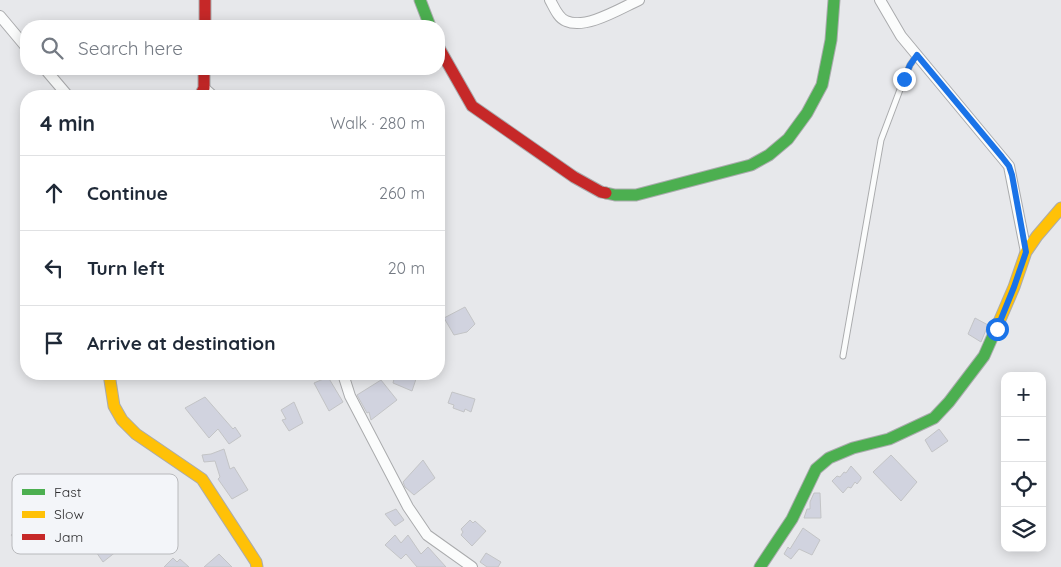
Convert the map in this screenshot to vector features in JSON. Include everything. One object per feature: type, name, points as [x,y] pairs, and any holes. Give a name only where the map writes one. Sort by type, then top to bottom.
[{"type":"street","points":[[205,0],[205,20]]},
{"type":"street","points":[[420,0],[428,20]]},
{"type":"street","points":[[550,0],[558,15],[565,21],[576,23],[590,22],[639,0]]},
{"type":"street","points":[[445,59],[472,106],[574,177],[600,192],[615,195],[636,195],[751,165],[769,155],[788,139],[807,113],[822,85],[831,40],[834,0]]},
{"type":"street","points":[[880,0],[901,36],[1009,166],[1026,252]]},
{"type":"street","points":[[0,16],[20,40]]},
{"type":"street","points":[[50,75],[63,90]]},
{"type":"street","points":[[202,90],[203,75]]},
{"type":"street","points":[[760,567],[792,519],[816,469],[829,458],[854,448],[889,439],[919,426],[934,418],[949,402],[984,356],[1014,287],[1026,252],[1061,208]]},
{"type":"street","points":[[110,380],[114,406],[122,420],[136,434],[202,479],[256,562],[256,567]]},
{"type":"street","points":[[345,380],[350,396],[408,507],[427,535],[472,567]]},
{"type":"lane","points":[[843,356],[882,140],[904,79],[917,55]]},
{"type":"building","points":[[465,307],[475,324],[467,332],[454,335],[445,317]]},
{"type":"building","points":[[975,318],[988,325],[981,342],[968,334]]},
{"type":"building","points":[[321,380],[330,380],[343,402],[329,411],[314,383]]},
{"type":"building","points":[[381,380],[397,400],[371,420],[369,412],[367,413],[357,395]]},
{"type":"building","points":[[394,380],[416,380],[412,391],[393,383]]},
{"type":"building","points":[[452,392],[475,399],[471,412],[465,409],[464,412],[453,408],[454,405],[448,403]]},
{"type":"building","points":[[205,397],[233,429],[235,427],[241,436],[229,444],[218,429],[209,438],[185,408]]},
{"type":"building","points":[[294,402],[303,423],[289,431],[282,420],[286,419],[281,410]]},
{"type":"building","points":[[939,429],[948,441],[932,452],[925,440]]},
{"type":"building","points":[[224,449],[230,469],[234,467],[248,490],[232,499],[218,479],[220,477],[215,461],[204,462],[202,455]]},
{"type":"building","points":[[891,455],[917,482],[901,501],[873,472]]},
{"type":"building","points":[[423,460],[435,478],[414,495],[405,487],[403,482]]},
{"type":"building","points":[[851,466],[861,479],[857,484],[855,482],[851,488],[848,487],[843,493],[832,481],[837,476],[840,477],[844,472],[846,473]]},
{"type":"building","points":[[814,493],[820,493],[821,518],[804,518],[807,509],[810,509],[810,502]]},
{"type":"building","points":[[396,509],[404,520],[395,526],[385,514]]},
{"type":"building","points":[[470,520],[473,523],[475,521],[486,531],[472,546],[461,535],[463,532],[461,529]]},
{"type":"building","points":[[803,528],[820,540],[812,555],[799,549],[791,559],[784,554],[788,547],[790,549]]},
{"type":"building","points":[[395,535],[401,543],[408,535],[421,554],[428,547],[446,567],[417,567],[406,554],[401,559],[385,545]]},
{"type":"building","points":[[486,553],[501,562],[498,567],[487,567],[480,562]]},
{"type":"building","points":[[97,554],[113,554],[103,562]]},
{"type":"building","points":[[219,554],[232,567],[204,567]]},
{"type":"building","points":[[173,558],[177,562],[180,559],[189,567],[164,567]]},
{"type":"traffic: fast","points":[[420,0],[428,20]]},
{"type":"traffic: fast","points":[[606,193],[636,195],[751,165],[769,155],[788,139],[807,113],[822,85],[831,40],[834,0]]},
{"type":"traffic: fast","points":[[760,567],[792,519],[816,469],[829,458],[853,448],[889,439],[934,418],[949,402],[984,356],[999,322]]},
{"type":"traffic: slow","points":[[999,322],[1026,252],[1061,208]]},
{"type":"traffic: slow","points":[[110,380],[114,406],[122,420],[136,434],[202,479],[256,562],[257,567]]},
{"type":"traffic: jam","points":[[205,0],[205,20]]},
{"type":"traffic: jam","points":[[445,59],[472,106],[574,177],[606,193]]},
{"type":"traffic: jam","points":[[203,90],[204,75]]},
{"type":"route","points":[[904,79],[917,55],[1009,166],[1026,252],[997,329]]}]
